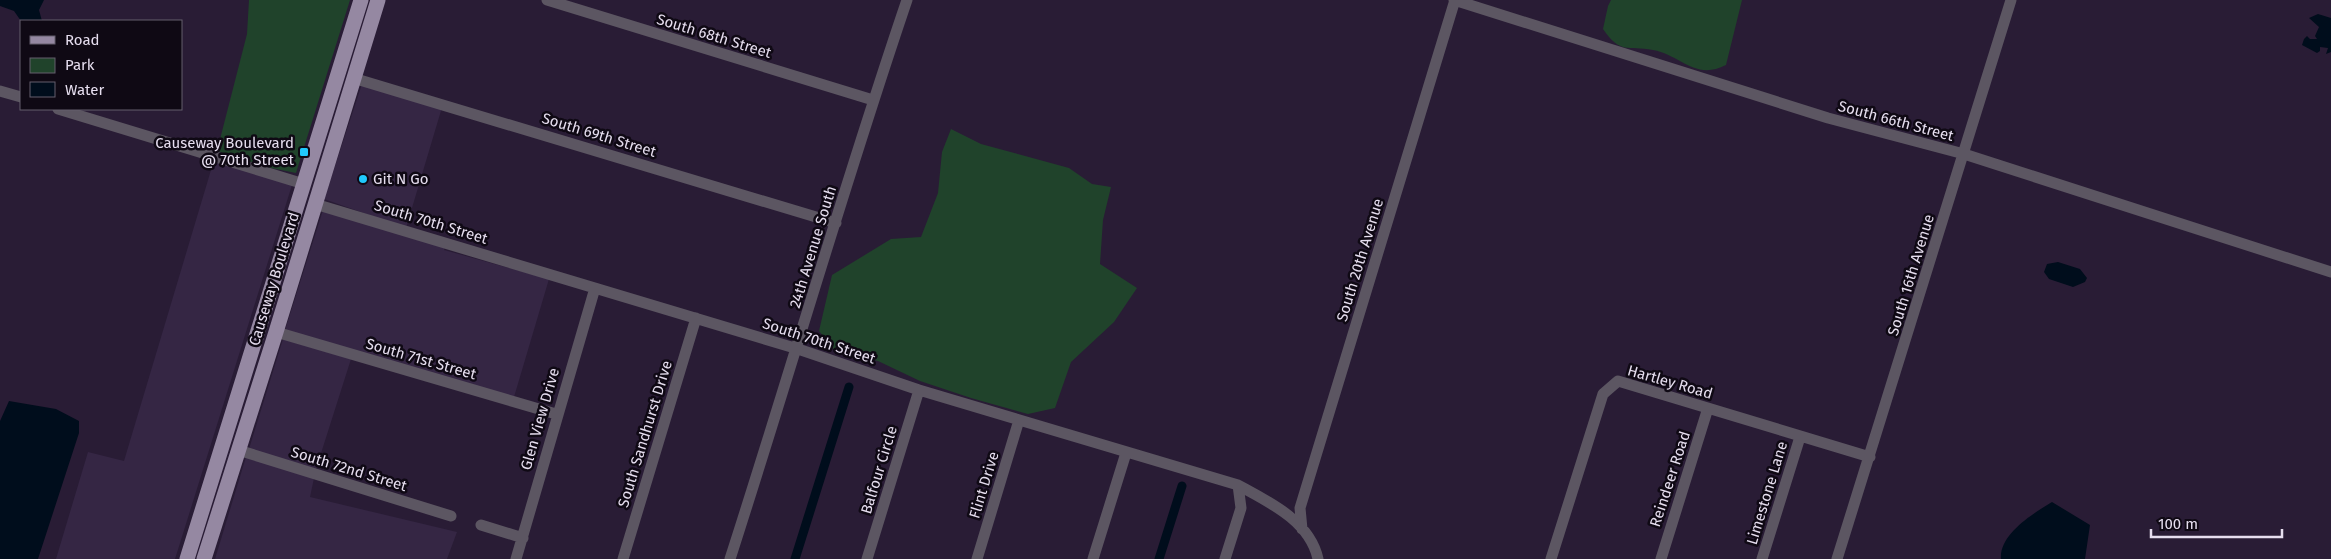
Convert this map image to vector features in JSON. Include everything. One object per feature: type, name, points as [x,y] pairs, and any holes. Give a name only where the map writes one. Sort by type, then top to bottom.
[{"type":"main road","name":"Causeway Boulevard","points":[[187,559],[362,0]]},
{"type":"main road","name":"Causeway Boulevard","points":[[204,559],[378,0]]},
{"type":"main road","points":[[302,192],[317,196]]},
{"type":"street","name":"South 68th Street","points":[[547,0],[873,100]]},
{"type":"street","name":"24th Avenue South","points":[[730,559],[798,349],[873,100],[906,0]]},
{"type":"street","name":"South 66th Street","points":[[1454,0],[1828,118],[1964,154],[2331,272]]},
{"type":"street","name":"South 20th Avenue","points":[[1302,529],[1300,508],[1454,0]]},
{"type":"street","name":"South 16th Avenue","points":[[1837,559],[2011,0]]},
{"type":"street","name":"South 69th Street","points":[[353,78],[836,223]]},
{"type":"street","points":[[0,91],[20,98]]},
{"type":"street","points":[[61,110],[302,192]]},
{"type":"street","name":"South 70th Street","points":[[317,196],[595,288],[798,349],[919,390],[1238,485],[1278,508],[1302,529]]},
{"type":"street","name":"Glen View Drive","points":[[516,559],[556,414],[595,288]]},
{"type":"street","name":"South Sandhurst Drive","points":[[623,559],[696,318]]},
{"type":"street","name":"South 71st Street","points":[[276,332],[556,414]]},
{"type":"street","name":"Hartley Road","points":[[1551,559],[1603,394],[1618,381],[1870,457]]},
{"type":"street","name":"Balfour Circle","points":[[867,559],[919,390]]},
{"type":"street","name":"Reindeer Road","points":[[1661,559],[1708,408]]},
{"type":"street","name":"Flint Drive","points":[[977,559],[1019,420]]},
{"type":"street","name":"Limestone Lane","points":[[1762,559],[1800,437]]},
{"type":"street","name":"South 72nd Street","points":[[238,450],[452,516]]},
{"type":"street","points":[[1093,559],[1126,453]]},
{"type":"street","points":[[1225,559],[1241,508],[1238,485]]},
{"type":"street","points":[[481,525],[523,538]]},
{"type":"street","points":[[1302,529],[1316,551],[1318,559]]},
{"type":"shaded area","points":[[363,81],[443,104],[406,228],[324,199]]},
{"type":"shaded area","points":[[214,160],[292,185],[175,559],[56,559],[88,452],[124,461]]},
{"type":"shaded area","points":[[323,210],[445,247],[444,250],[549,279],[514,397],[285,330]]},
{"type":"shaded area","points":[[283,339],[351,359],[316,469],[249,449]]},
{"type":"shaded area","points":[[246,457],[314,478],[310,497],[457,532],[447,559],[215,559]]},
{"type":"green space","points":[[249,0],[350,0],[296,173],[261,166],[217,151],[247,34]]},
{"type":"green space","points":[[1611,0],[1742,0],[1726,65],[1715,69],[1697,69],[1653,50],[1620,46],[1603,29]]},
{"type":"green space","points":[[951,129],[981,144],[1069,168],[1092,184],[1111,187],[1103,220],[1100,264],[1137,288],[1114,322],[1071,362],[1055,408],[1028,414],[971,398],[920,381],[878,361],[834,350],[819,331],[832,275],[891,239],[921,237],[938,193],[942,152]]},
{"type":"water","points":[[0,0],[44,0],[39,10],[42,20],[20,20],[14,11],[0,6]]},
{"type":"water","points":[[2318,14],[2331,18],[2331,52],[2326,54],[2328,48],[2320,47],[2320,51],[2317,53],[2302,45],[2307,36],[2310,39],[2317,39],[2315,36],[2319,27],[2309,18]]},
{"type":"water","points":[[2058,262],[2080,269],[2087,278],[2085,282],[2073,287],[2049,279],[2044,272],[2047,264]]},
{"type":"water","points":[[9,401],[56,409],[79,421],[79,433],[38,559],[0,559],[0,421]]},
{"type":"water","points":[[2052,502],[2090,525],[2085,559],[2001,559],[2006,541],[2019,525]]},
{"type":"waterway","points":[[795,559],[849,387]]},
{"type":"waterway","points":[[1159,559],[1182,486]]},
{"type":"place","name":"Causeway Boulevard @ 70th Street","points":[[304,152]]},
{"type":"place","name":"Git N Go","points":[[363,179]]}]
